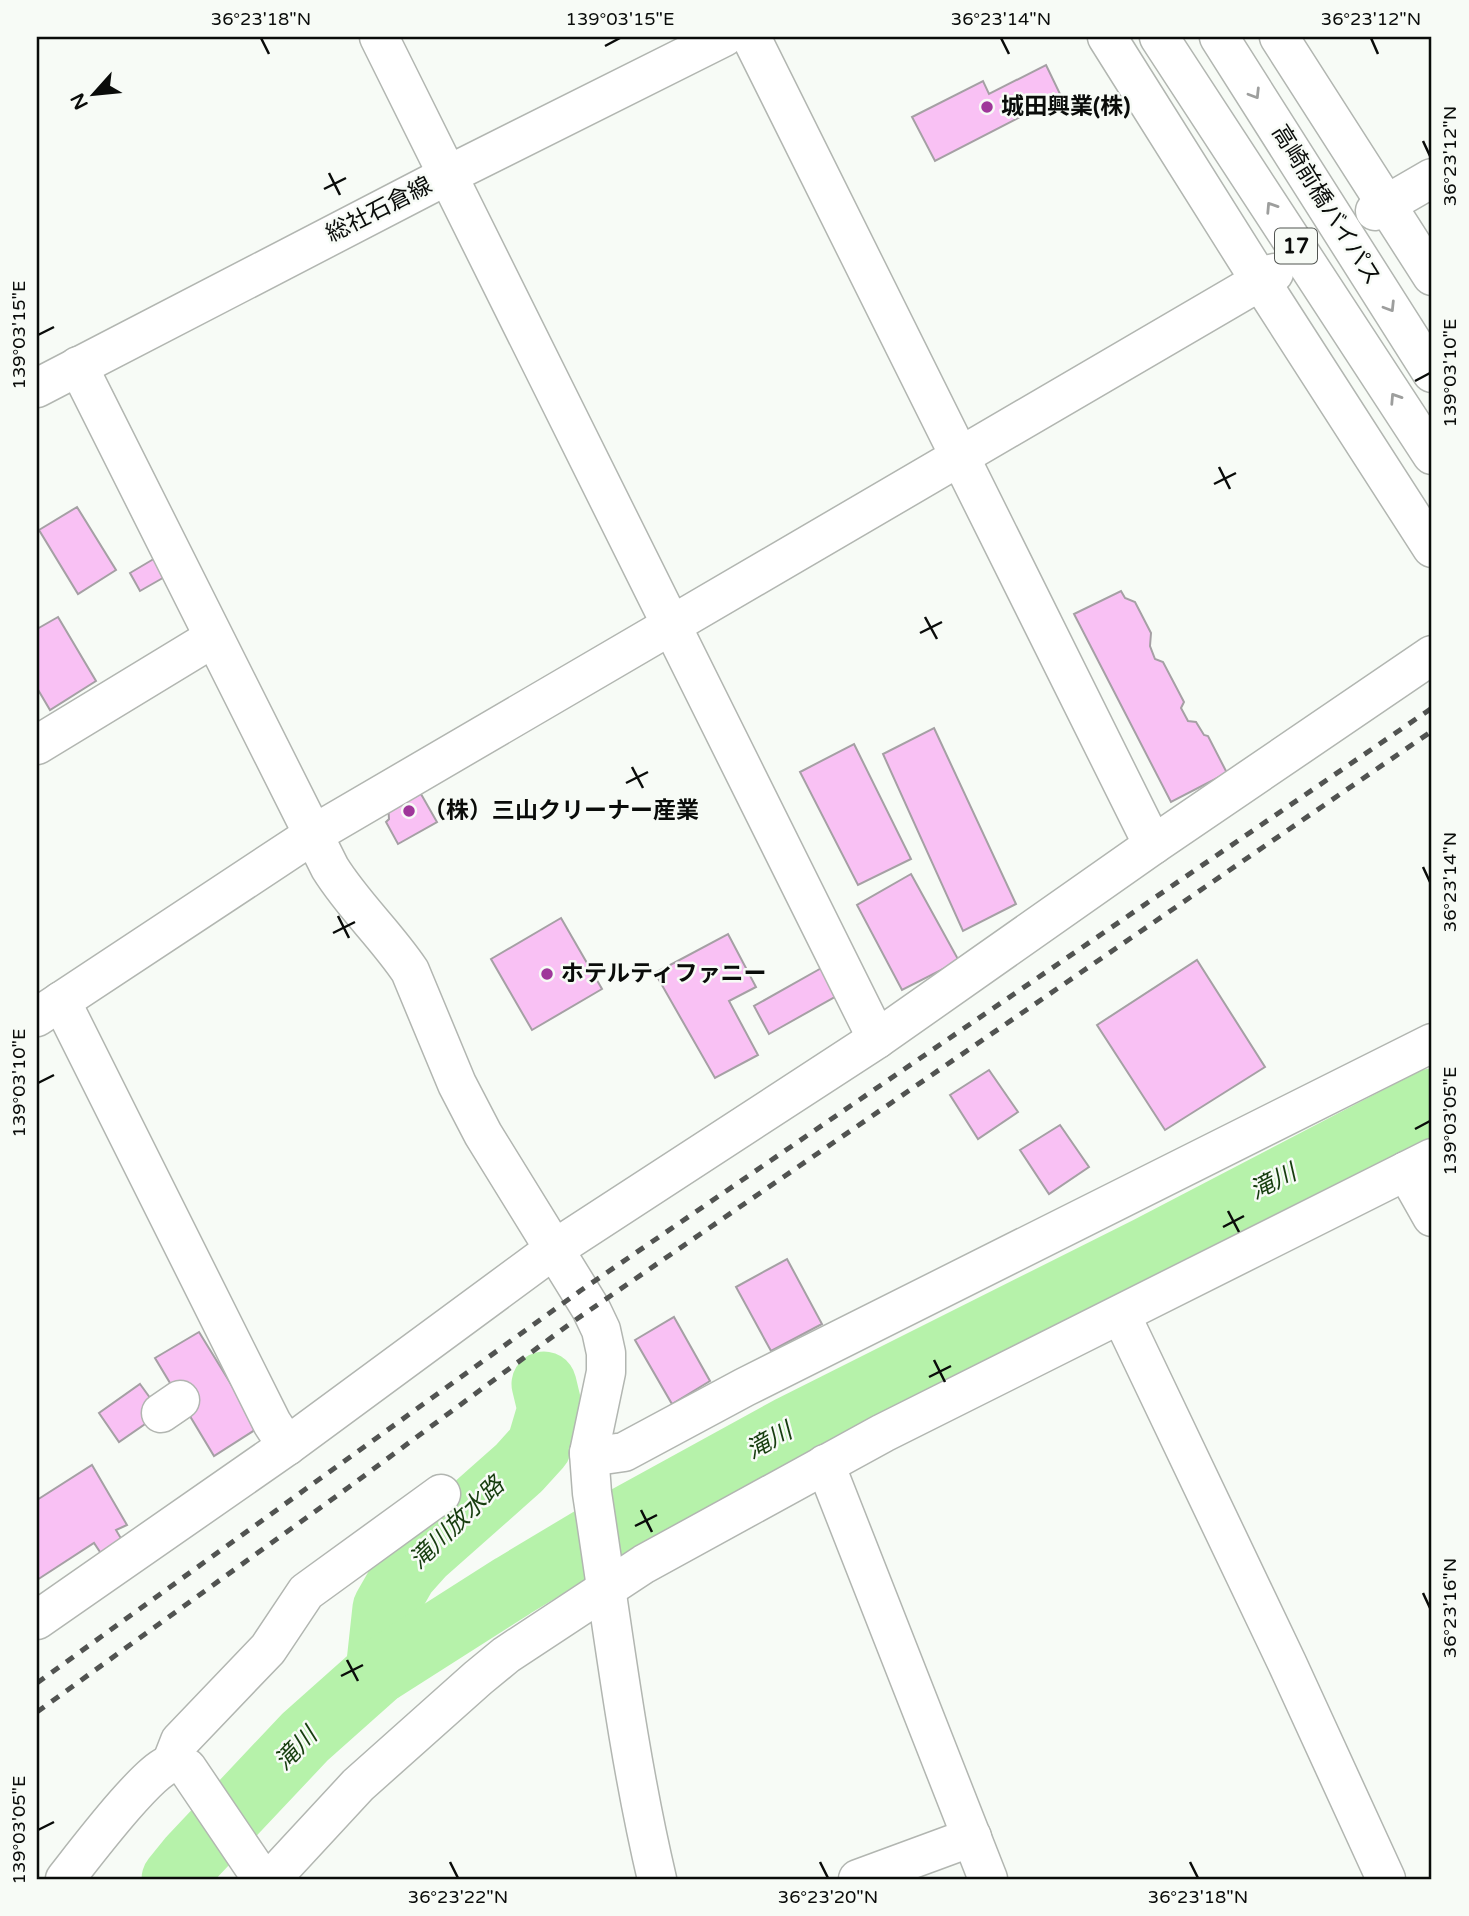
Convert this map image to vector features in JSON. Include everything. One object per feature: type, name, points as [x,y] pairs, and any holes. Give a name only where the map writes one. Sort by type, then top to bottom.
[{"type":"main road","points":[[379,37],[877,1039]]},
{"type":"main road","name":"総社石倉線","points":[[37,388],[448,175],[724,37]]},
{"type":"main road","points":[[751,37],[1153,845]]},
{"type":"main road","points":[[1107,37],[1267,278],[1432,548]]},
{"type":"main road","name":"高崎前橋バイパス","points":[[1159,37],[1432,455]]},
{"type":"main road","name":"高崎前橋バイパス","points":[[1219,37],[1432,373]]},
{"type":"main road","points":[[1279,37],[1381,208],[1432,276]]},
{"type":"main road","points":[[1381,208],[1432,178]]},
{"type":"main road","points":[[287,1446],[272,1423],[49,1009],[314,834],[1267,278]]},
{"type":"main road","points":[[78,366],[330,868],[343,889],[410,971],[457,1084],[483,1133],[591,1309],[601,1330],[607,1353],[606,1373],[589,1453],[592,1493],[638,1795],[657,1879]]},
{"type":"main road","points":[[37,745],[213,638]]},
{"type":"main road","points":[[37,1620],[287,1446],[553,1250],[877,1039],[1153,845],[1432,655]]},
{"type":"main road","points":[[589,1453],[603,1455],[624,1452],[758,1381],[1432,1043]]},
{"type":"main road","points":[[441,1494],[306,1591],[268,1649],[180,1741],[179,1766],[265,1876],[358,1785],[478,1678],[606,1581],[644,1564],[825,1464],[1419,1164],[1432,1217]]},
{"type":"main road","points":[[1121,1315],[1386,1879]]},
{"type":"main road","points":[[825,1464],[988,1879]]},
{"type":"main road","points":[[65,1879],[140,1789],[162,1768],[179,1766]]},
{"type":"main road","points":[[858,1879],[972,1837]]},
{"type":"building","name":"城田興業(株)","points":[[1046,65],[1061,96],[935,161],[912,117],[983,81],[989,94]]},
{"type":"building","points":[[77,507],[116,570],[78,594],[39,530]]},
{"type":"building","points":[[157,557],[168,575],[140,591],[130,573]]},
{"type":"building","points":[[1121,591],[1125,598],[1135,602],[1151,633],[1150,646],[1155,659],[1163,662],[1184,702],[1181,708],[1188,721],[1196,722],[1204,735],[1208,736],[1227,773],[1171,802],[1074,614]]},
{"type":"building","points":[[58,617],[96,681],[50,710],[37,688],[37,629]]},
{"type":"building","points":[[934,728],[1016,904],[963,931],[883,754]]},
{"type":"building","points":[[854,744],[911,859],[858,885],[800,772]]},
{"type":"building","name":"（株）三山クリーナー産業","points":[[417,787],[437,822],[398,844],[386,822],[389,819],[388,803]]},
{"type":"building","points":[[911,874],[959,961],[902,990],[857,905]]},
{"type":"building","name":"ホテルティファニー","points":[[561,918],[602,989],[532,1030],[491,959]]},
{"type":"building","points":[[728,934],[756,987],[729,1001],[758,1055],[715,1078],[655,973]]},
{"type":"building","points":[[1197,960],[1265,1067],[1165,1130],[1097,1025]]},
{"type":"building","points":[[825,966],[840,994],[769,1034],[754,1006]]},
{"type":"building","points":[[989,1070],[1018,1112],[978,1139],[950,1095]]},
{"type":"building","points":[[1060,1125],[1089,1167],[1049,1194],[1020,1150]]},
{"type":"building","points":[[787,1259],[822,1324],[771,1351],[736,1287]]},
{"type":"building","points":[[674,1317],[710,1381],[672,1404],[635,1340]]},
{"type":"building","points":[[199,1332],[258,1428],[214,1456],[155,1358]]},
{"type":"building","points":[[140,1384],[161,1413],[119,1442],[99,1413]]},
{"type":"building","points":[[92,1465],[127,1525],[116,1530],[126,1547],[104,1558],[94,1543],[37,1580],[37,1500]]},
{"type":"waterway","name":"滝川","points":[[174,1879],[305,1737],[378,1672],[513,1586],[618,1523],[791,1428],[1148,1249],[1432,1101]]},
{"type":"waterway","name":"滝川放水路","points":[[378,1672],[385,1608],[405,1573],[422,1554],[519,1468],[539,1446],[550,1409],[544,1384]]},
{"type":"railway","points":[[37,1683],[580,1291],[1432,708]]},
{"type":"railway","points":[[37,1712],[571,1323],[1432,731]]},
{"type":"place","name":"城田興業(株)","points":[[987,107]]},
{"type":"place","name":"（株）三山クリーナー産業","points":[[409,811]]},
{"type":"place","name":"ホテルティファニー","points":[[547,974]]}]
